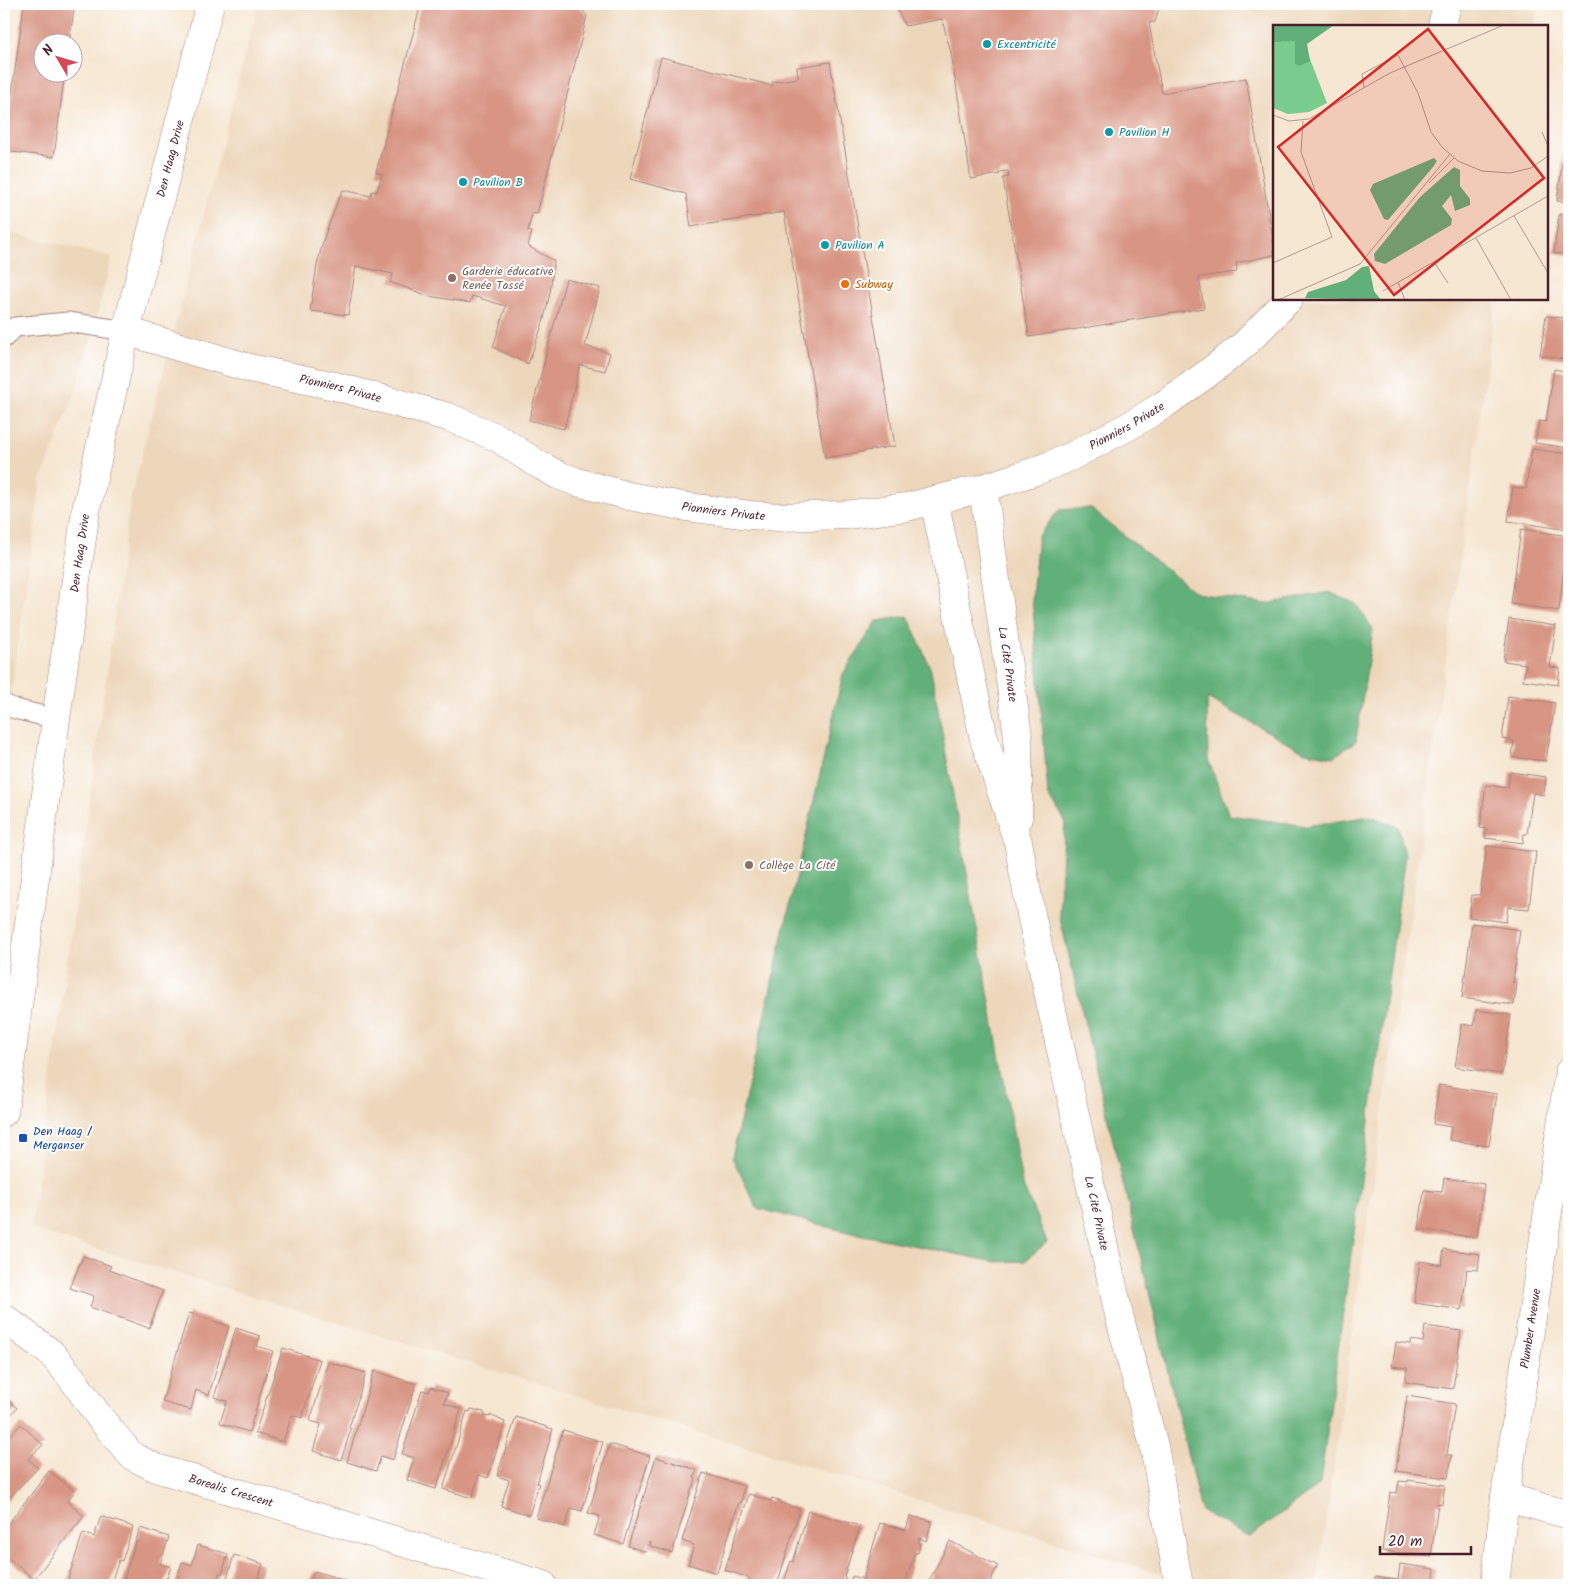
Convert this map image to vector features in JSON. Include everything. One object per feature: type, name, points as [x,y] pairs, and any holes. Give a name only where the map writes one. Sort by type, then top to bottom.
[{"type":"street","name":"Den Haag Drive","points":[[4,1112],[56,719],[86,510],[126,331],[210,4]]},
{"type":"street","points":[[1442,25],[1447,4]]},
{"type":"street","name":"Pionniers Private","points":[[126,331],[234,364],[367,394],[448,417],[498,438],[558,475],[600,489],[655,502],[779,517],[846,515],[886,511],[983,488],[1039,470],[1087,448],[1136,422],[1208,373],[1244,345],[1288,300]]},
{"type":"street","name":"La Cité Private","points":[[983,488],[1018,736],[1018,842]]},
{"type":"street","name":"La Cité Private","points":[[934,500],[984,739],[1018,842],[1031,914],[1119,1315],[1154,1446],[1179,1585]]},
{"type":"street","name":"Plumber Avenue","points":[[1495,1585],[1505,1496],[1564,1152],[1569,1072]]},
{"type":"street","name":"Borealis Crescent","points":[[4,1318],[51,1353],[71,1377],[100,1418],[132,1456],[156,1468],[513,1581],[543,1585]]},
{"type":"street","points":[[1505,1496],[1569,1515]]},
{"type":"lane","points":[[4,338],[15,327],[68,322],[126,331]]},
{"type":"lane","points":[[4,704],[15,709],[56,719]]},
{"type":"shaded area","name":"Collège La Cité","points":[[258,4],[1538,4],[1534,25],[1273,25],[1273,300],[1496,300],[1317,1585],[1197,1585],[31,1229],[130,501]]},
{"type":"shaded area","points":[[4,231],[112,257],[77,388],[41,481],[4,743]]},
{"type":"green space","points":[[1090,508],[1196,593],[1266,604],[1329,592],[1356,604],[1373,629],[1356,741],[1334,757],[1305,752],[1207,698],[1208,759],[1229,815],[1306,826],[1371,816],[1398,827],[1405,855],[1320,1484],[1250,1537],[1201,1511],[1059,914],[1065,821],[1048,795],[1032,597],[1038,536],[1059,510]]},
{"type":"green space","points":[[908,616],[931,670],[1022,1183],[1047,1242],[1025,1261],[995,1262],[843,1231],[757,1208],[732,1157],[843,674],[877,621]]},
{"type":"building","points":[[24,4],[75,4],[71,32],[32,32],[32,82],[64,82],[54,157],[4,151]]},
{"type":"building","name":"Pavilion B","points":[[421,4],[577,4],[587,16],[537,214],[532,213],[528,231],[532,232],[528,246],[554,261],[550,293],[543,323],[528,364],[493,347],[506,306],[472,296],[470,303],[429,296],[390,282],[393,274],[356,266],[348,315],[310,311],[317,265],[324,238],[343,190],[371,196],[372,191],[377,192],[382,174],[376,172]]},
{"type":"building","name":"Pavilion H","points":[[895,4],[1160,4],[1155,22],[1149,23],[1162,93],[1246,78],[1273,240],[1273,255],[1236,263],[1237,272],[1199,277],[1204,308],[1029,337],[1003,178],[1009,177],[1008,171],[971,179],[951,53],[942,19],[905,26]]},
{"type":"building","name":"Pavilion A","points":[[661,57],[773,86],[772,82],[798,78],[797,67],[830,62],[895,446],[825,458],[784,212],[691,227],[686,194],[630,179]]},
{"type":"building","points":[[1564,151],[1569,152],[1569,202],[1557,201]]},
{"type":"building","points":[[1559,214],[1569,215],[1569,255],[1554,253]]},
{"type":"building","points":[[566,279],[600,288],[585,346],[610,353],[605,371],[580,365],[564,429],[529,420]]},
{"type":"building","points":[[1565,304],[1569,304],[1569,360],[1540,355],[1546,316],[1563,318]]},
{"type":"building","points":[[1554,369],[1569,372],[1569,448],[1535,443],[1539,421],[1546,422]]},
{"type":"building","points":[[1532,449],[1569,454],[1569,530],[1508,521],[1513,487],[1526,489]]},
{"type":"building","points":[[1521,529],[1569,536],[1569,559],[1565,558],[1559,611],[1511,604]]},
{"type":"building","points":[[1509,619],[1556,626],[1550,667],[1560,668],[1558,685],[1523,680],[1526,664],[1503,661]]},
{"type":"building","points":[[1508,696],[1555,703],[1546,761],[1512,757],[1514,741],[1502,739]]},
{"type":"building","points":[[1510,772],[1546,777],[1544,795],[1533,793],[1527,834],[1524,834],[1523,843],[1485,838],[1486,829],[1480,828],[1486,785],[1508,788]]},
{"type":"building","points":[[1487,846],[1536,852],[1529,909],[1508,907],[1506,922],[1469,917],[1472,895],[1480,895]]},
{"type":"building","points":[[1472,923],[1520,930],[1513,982],[1517,983],[1514,1005],[1462,998]]},
{"type":"building","points":[[1476,1010],[1511,1015],[1502,1074],[1455,1067],[1462,1024],[1474,1026]]},
{"type":"building","points":[[1439,1085],[1497,1094],[1489,1146],[1449,1140],[1451,1127],[1433,1124]]},
{"type":"building","points":[[1444,1178],[1484,1184],[1477,1238],[1419,1229],[1424,1190],[1442,1192]]},
{"type":"building","points":[[1444,1249],[1480,1254],[1478,1270],[1467,1269],[1462,1310],[1414,1303],[1420,1261],[1442,1265]]},
{"type":"building","points":[[83,1256],[111,1266],[109,1270],[163,1291],[149,1328],[90,1307],[94,1296],[70,1288]]},
{"type":"building","points":[[189,1313],[229,1326],[209,1395],[196,1390],[191,1410],[162,1402]]},
{"type":"building","points":[[1425,1326],[1461,1331],[1453,1389],[1405,1382],[1407,1368],[1392,1366],[1396,1342],[1410,1344],[1411,1340],[1423,1342]]},
{"type":"building","points":[[236,1328],[260,1336],[257,1346],[273,1351],[249,1432],[220,1423],[227,1401],[214,1397]]},
{"type":"building","points":[[283,1348],[320,1360],[302,1418],[292,1415],[283,1442],[255,1433]]},
{"type":"building","points":[[328,1362],[366,1373],[341,1460],[313,1451],[321,1424],[310,1421]]},
{"type":"building","points":[[374,1371],[416,1384],[393,1460],[381,1456],[376,1471],[347,1462]]},
{"type":"building","points":[[431,1387],[448,1393],[444,1403],[461,1409],[436,1489],[407,1480],[414,1458],[402,1454],[422,1390],[429,1392]]},
{"type":"building","points":[[4,1396],[17,1408],[4,1422]]},
{"type":"building","points":[[1407,1396],[1455,1404],[1447,1455],[1452,1455],[1448,1478],[1396,1471]]},
{"type":"building","points":[[471,1409],[484,1412],[485,1416],[490,1417],[490,1415],[505,1422],[488,1478],[479,1475],[472,1498],[443,1489],[467,1411],[470,1412]]},
{"type":"building","points":[[516,1417],[553,1429],[529,1515],[501,1506],[509,1480],[497,1476]]},
{"type":"building","points":[[21,1424],[43,1445],[28,1459],[38,1468],[4,1503],[4,1442]]},
{"type":"building","points":[[563,1430],[603,1442],[582,1511],[571,1508],[565,1527],[536,1518]]},
{"type":"building","points":[[610,1444],[650,1456],[623,1544],[594,1535],[600,1516],[588,1513]]},
{"type":"building","points":[[656,1457],[697,1470],[694,1478],[696,1479],[672,1553],[650,1546],[651,1543],[649,1542],[646,1552],[628,1546]]},
{"type":"building","points":[[49,1471],[75,1491],[67,1501],[84,1516],[34,1579],[4,1555],[4,1529]]},
{"type":"building","points":[[703,1473],[744,1486],[741,1503],[739,1502],[717,1573],[688,1564],[694,1545],[682,1541]]},
{"type":"building","points":[[1408,1480],[1445,1485],[1442,1504],[1438,1503],[1431,1557],[1382,1551],[1390,1492],[1397,1493],[1399,1481],[1408,1482]]},
{"type":"building","points":[[749,1494],[771,1501],[772,1498],[781,1501],[780,1503],[800,1509],[777,1585],[747,1585],[749,1578],[725,1570]]},
{"type":"building","points":[[808,1511],[860,1526],[844,1577],[846,1578],[844,1585],[783,1585],[791,1561],[793,1562]]},
{"type":"building","points":[[101,1516],[133,1527],[122,1561],[119,1560],[110,1585],[66,1585],[83,1533],[94,1537]]},
{"type":"building","points":[[910,1516],[932,1521],[926,1541],[919,1538],[918,1553],[915,1553],[905,1585],[849,1585],[852,1576],[863,1579],[880,1523],[906,1530]]},
{"type":"building","points":[[140,1528],[169,1537],[160,1564],[171,1567],[164,1585],[122,1585]]},
{"type":"building","points":[[950,1541],[998,1566],[988,1585],[927,1585]]},
{"type":"building","points":[[198,1545],[228,1554],[222,1574],[219,1573],[216,1585],[175,1585],[182,1562],[192,1565]]},
{"type":"building","points":[[234,1555],[263,1564],[259,1578],[257,1577],[254,1585],[225,1585]]},
{"type":"building","points":[[1400,1564],[1435,1569],[1433,1585],[1374,1585],[1375,1577],[1398,1580]]},
{"type":"building","points":[[315,1571],[359,1585],[308,1585]]},
{"type":"place","name":"Excentricité","points":[[987,44]]},
{"type":"place","name":"Pavilion H","points":[[1109,132]]},
{"type":"place","name":"Pavilion B","points":[[463,182]]},
{"type":"place","name":"Pavilion A","points":[[825,245]]},
{"type":"place","name":"Garderie éducative Renée Tassé","points":[[452,278]]},
{"type":"place","name":"Subway","points":[[845,284]]},
{"type":"place","name":"Collège La Cité","points":[[749,865]]},
{"type":"place","name":"Den Haag / Merganser","points":[[23,1138]]}]
